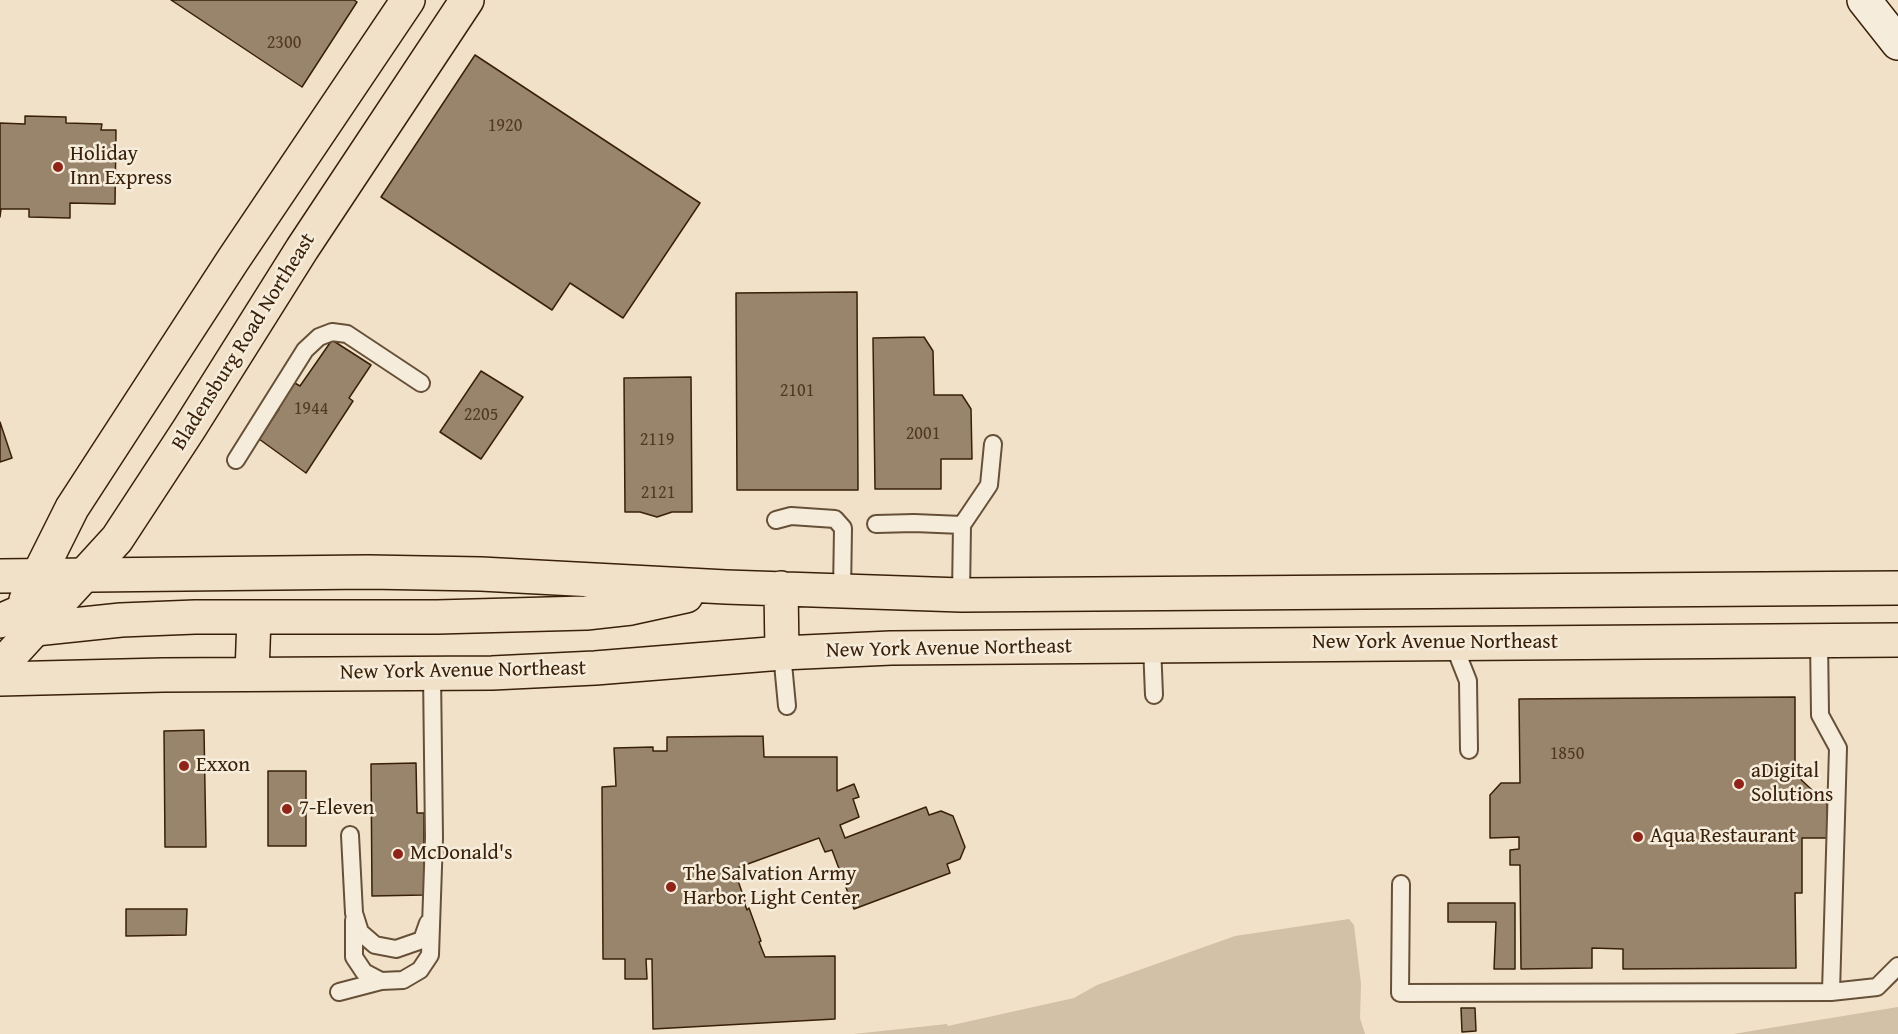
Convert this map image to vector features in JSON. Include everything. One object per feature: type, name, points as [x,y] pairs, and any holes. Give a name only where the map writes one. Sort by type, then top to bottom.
[{"type":"main road","points":[[0,667],[38,576],[72,508],[233,260],[408,0]]},
{"type":"main road","name":"Bladensburg Road Northeast","points":[[18,621],[67,589],[117,539],[302,249],[466,0]]},
{"type":"main road","points":[[1864,0],[1898,43]]},
{"type":"main road","points":[[0,576],[357,572],[481,574],[726,587],[961,595],[1896,588]]},
{"type":"main road","points":[[18,621],[437,617],[586,613],[632,608],[726,587]]},
{"type":"main road","points":[[781,588],[782,653]]},
{"type":"main road","points":[[1460,643],[1467,591]]},
{"type":"main road","points":[[1150,594],[1152,645]]},
{"type":"main road","points":[[252,674],[254,617]]},
{"type":"main road","points":[[0,654],[18,621]]},
{"type":"main road","name":"New York Avenue Northeast","points":[[0,679],[432,673],[595,668],[782,653],[891,648],[1898,640]]},
{"type":"lane","points":[[236,460],[305,350],[319,337],[332,332],[347,334],[421,383]]},
{"type":"lane","points":[[961,595],[962,525],[989,485],[993,444]]},
{"type":"lane","points":[[776,520],[791,516],[835,519],[843,528],[842,592]]},
{"type":"lane","points":[[876,524],[962,525]]},
{"type":"lane","points":[[1819,640],[1820,716],[1838,748],[1831,992]]},
{"type":"lane","points":[[1460,643],[1468,681],[1469,750]]},
{"type":"lane","points":[[1152,645],[1154,696]]},
{"type":"lane","points":[[782,653],[787,706]]},
{"type":"lane","points":[[339,992],[381,981],[403,980],[420,970],[430,955],[434,838],[432,673]]},
{"type":"lane","points":[[350,835],[354,957],[364,972],[381,981]]},
{"type":"lane","points":[[1401,884],[1400,993],[1831,992],[1877,987],[1898,966]]},
{"type":"lane","points":[[354,913],[360,932],[375,945],[396,949],[422,940],[431,915]]},
{"type":"shaded area","points":[[1349,919],[1354,925],[1361,984],[1360,1018],[1365,1034],[854,1034],[947,1024],[948,1026],[1074,998],[1097,985],[1235,936]]},
{"type":"shaded area","points":[[1898,1007],[1898,1034],[1733,1034]]},
{"type":"building","points":[[171,0],[354,0],[357,2],[302,87]]},
{"type":"building","points":[[475,55],[700,203],[623,318],[570,283],[552,310],[381,197]]},
{"type":"building","name":"Holiday Inn Express","points":[[25,116],[66,117],[66,123],[102,124],[101,130],[116,130],[115,204],[70,203],[70,218],[29,217],[29,209],[1,209],[0,217],[0,123],[25,124]]},
{"type":"building","points":[[857,292],[858,490],[737,490],[736,293]]},
{"type":"building","points":[[924,337],[933,351],[934,395],[962,395],[971,409],[972,459],[941,459],[941,489],[875,489],[873,338]]},
{"type":"building","points":[[332,340],[371,365],[349,398],[353,401],[306,473],[259,439],[279,409],[276,407],[293,382],[300,386]]},
{"type":"building","points":[[481,371],[523,397],[481,459],[440,432]]},
{"type":"building","points":[[691,377],[692,512],[672,512],[657,517],[640,512],[625,512],[624,378]]},
{"type":"building","points":[[0,422],[12,458],[0,462]]},
{"type":"building","points":[[1795,697],[1795,774],[1827,804],[1828,838],[1802,838],[1802,893],[1795,893],[1796,968],[1623,969],[1623,949],[1592,948],[1592,968],[1521,969],[1520,865],[1510,865],[1510,850],[1519,849],[1519,837],[1490,838],[1490,795],[1501,783],[1520,783],[1519,699]]},
{"type":"building","name":"Exxon","points":[[204,730],[206,847],[165,847],[164,731]]},
{"type":"building","name":"The Salvation Army Harbor Light Center","points":[[763,736],[764,757],[837,757],[837,791],[854,784],[859,797],[853,799],[859,817],[840,825],[845,838],[926,807],[929,815],[941,811],[953,816],[965,847],[960,859],[947,864],[950,873],[854,909],[832,850],[825,852],[819,838],[734,869],[765,957],[835,956],[835,1019],[653,1029],[652,959],[646,959],[647,979],[625,979],[625,959],[603,959],[602,787],[616,786],[614,748],[653,747],[653,751],[667,751],[667,737]]},
{"type":"building","name":"McDonald's","points":[[416,763],[417,813],[424,813],[424,895],[372,896],[371,764]]},
{"type":"building","name":"7-Eleven","points":[[268,771],[306,771],[306,846],[268,846]]},
{"type":"building","points":[[1448,903],[1515,903],[1515,969],[1494,969],[1496,922],[1448,922]]},
{"type":"building","points":[[126,909],[187,909],[186,935],[126,936]]},
{"type":"building","points":[[1461,1008],[1475,1008],[1476,1031],[1462,1032]]},
{"type":"place","name":"Holiday Inn Express","points":[[58,167]]},
{"type":"place","name":"Exxon","points":[[184,766]]},
{"type":"place","name":"aDigital Solutions","points":[[1739,784]]},
{"type":"place","name":"7-Eleven","points":[[287,809]]},
{"type":"place","name":"Aqua Restaurant","points":[[1638,837]]},
{"type":"place","name":"McDonald's","points":[[398,854]]},
{"type":"place","name":"The Salvation Army Harbor Light Center","points":[[671,887]]}]
